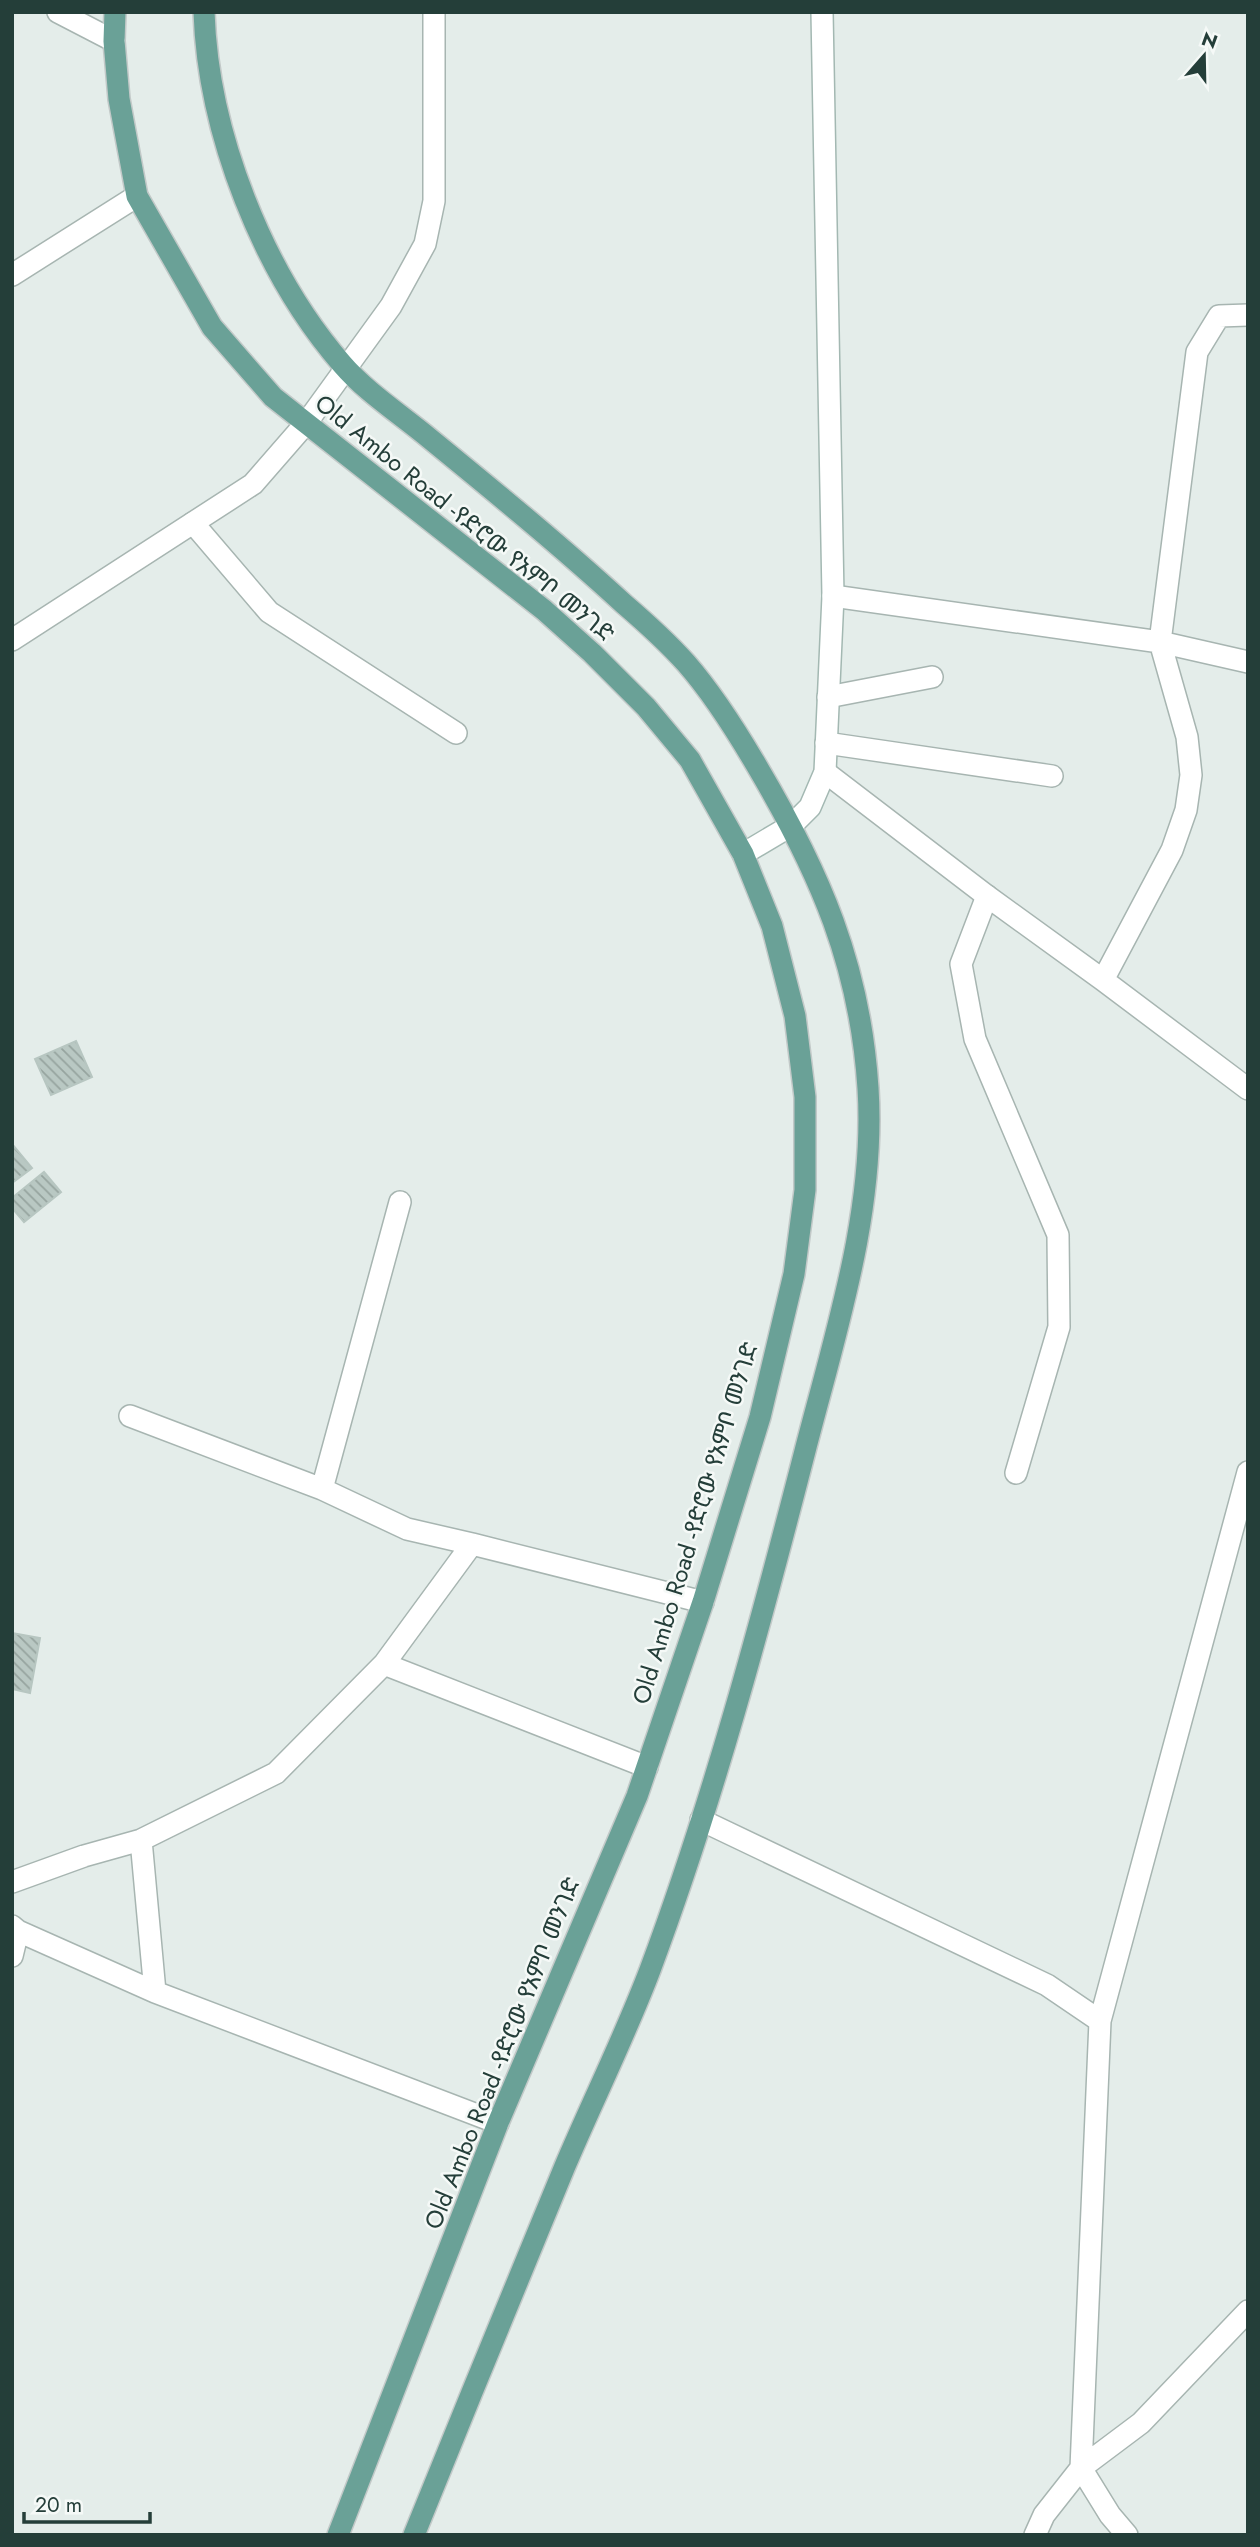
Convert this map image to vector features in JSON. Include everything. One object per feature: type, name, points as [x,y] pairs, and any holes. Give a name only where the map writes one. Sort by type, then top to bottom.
[{"type":"main road","name":"Old Ambo Road -የድሮው የአምቦ መንገድ","points":[[116,12],[114,41],[119,99],[137,197],[212,327],[273,397],[544,610],[646,707],[690,760],[743,854],[772,926],[795,1016],[805,1097],[806,1190],[794,1274],[760,1417],[703,1602],[637,1796],[498,2123],[338,2535]]},
{"type":"main road","name":"Old Ambo Road -የድሮው የአምቦ መንገድ","points":[[204,12],[211,82],[228,152],[264,243],[299,308],[346,369],[573,557],[687,664],[730,721],[792,825],[820,884],[845,953],[860,1017],[869,1093],[866,1181],[849,1276],[762,1618],[701,1820],[649,1973],[566,2164],[414,2535]]},
{"type":"street","points":[[58,12],[114,41]]},
{"type":"street","points":[[12,640],[253,484],[307,422],[390,306],[425,244],[434,201],[434,12]]},
{"type":"street","points":[[743,854],[792,825],[810,807],[825,772],[833,596],[822,12]]},
{"type":"street","points":[[12,275],[137,197]]},
{"type":"street","points":[[1103,980],[1172,850],[1186,810],[1191,775],[1187,737],[1160,642],[1197,352],[1219,316],[1248,315]]},
{"type":"street","points":[[193,523],[270,612],[456,733]]},
{"type":"street","points":[[833,596],[1160,642],[1248,662]]},
{"type":"street","points":[[828,697],[932,677]]},
{"type":"street","points":[[826,743],[1052,776]]},
{"type":"street","points":[[825,772],[1248,1090]]},
{"type":"street","points":[[987,896],[961,964],[975,1039],[1058,1235],[1059,1326],[1016,1473]]},
{"type":"street","points":[[322,1489],[400,1202]]},
{"type":"street","points":[[130,1416],[322,1489],[407,1529],[703,1602]]},
{"type":"street","points":[[1127,2535],[1110,2515],[1082,2468],[1100,2021],[1248,1472]]},
{"type":"street","points":[[12,1882],[84,1856],[141,1840],[276,1773],[384,1664],[472,1544]]},
{"type":"street","points":[[384,1664],[647,1767]]},
{"type":"street","points":[[701,1820],[1047,1986],[1100,2021]]},
{"type":"street","points":[[141,1840],[155,1992]]},
{"type":"street","points":[[12,1956],[15,1928],[155,1992],[498,2123]]},
{"type":"street","points":[[1035,2535],[1044,2515],[1082,2468],[1141,2423],[1248,2311]]},
{"type":"building","points":[[76,1041],[92,1077],[51,1095],[35,1059]]},
{"type":"building","points":[[12,1144],[32,1168],[12,1183]]},
{"type":"building","points":[[44,1172],[61,1192],[24,1222],[12,1208],[12,1198]]},
{"type":"building","points":[[12,1633],[40,1638],[30,1693],[12,1689]]}]
